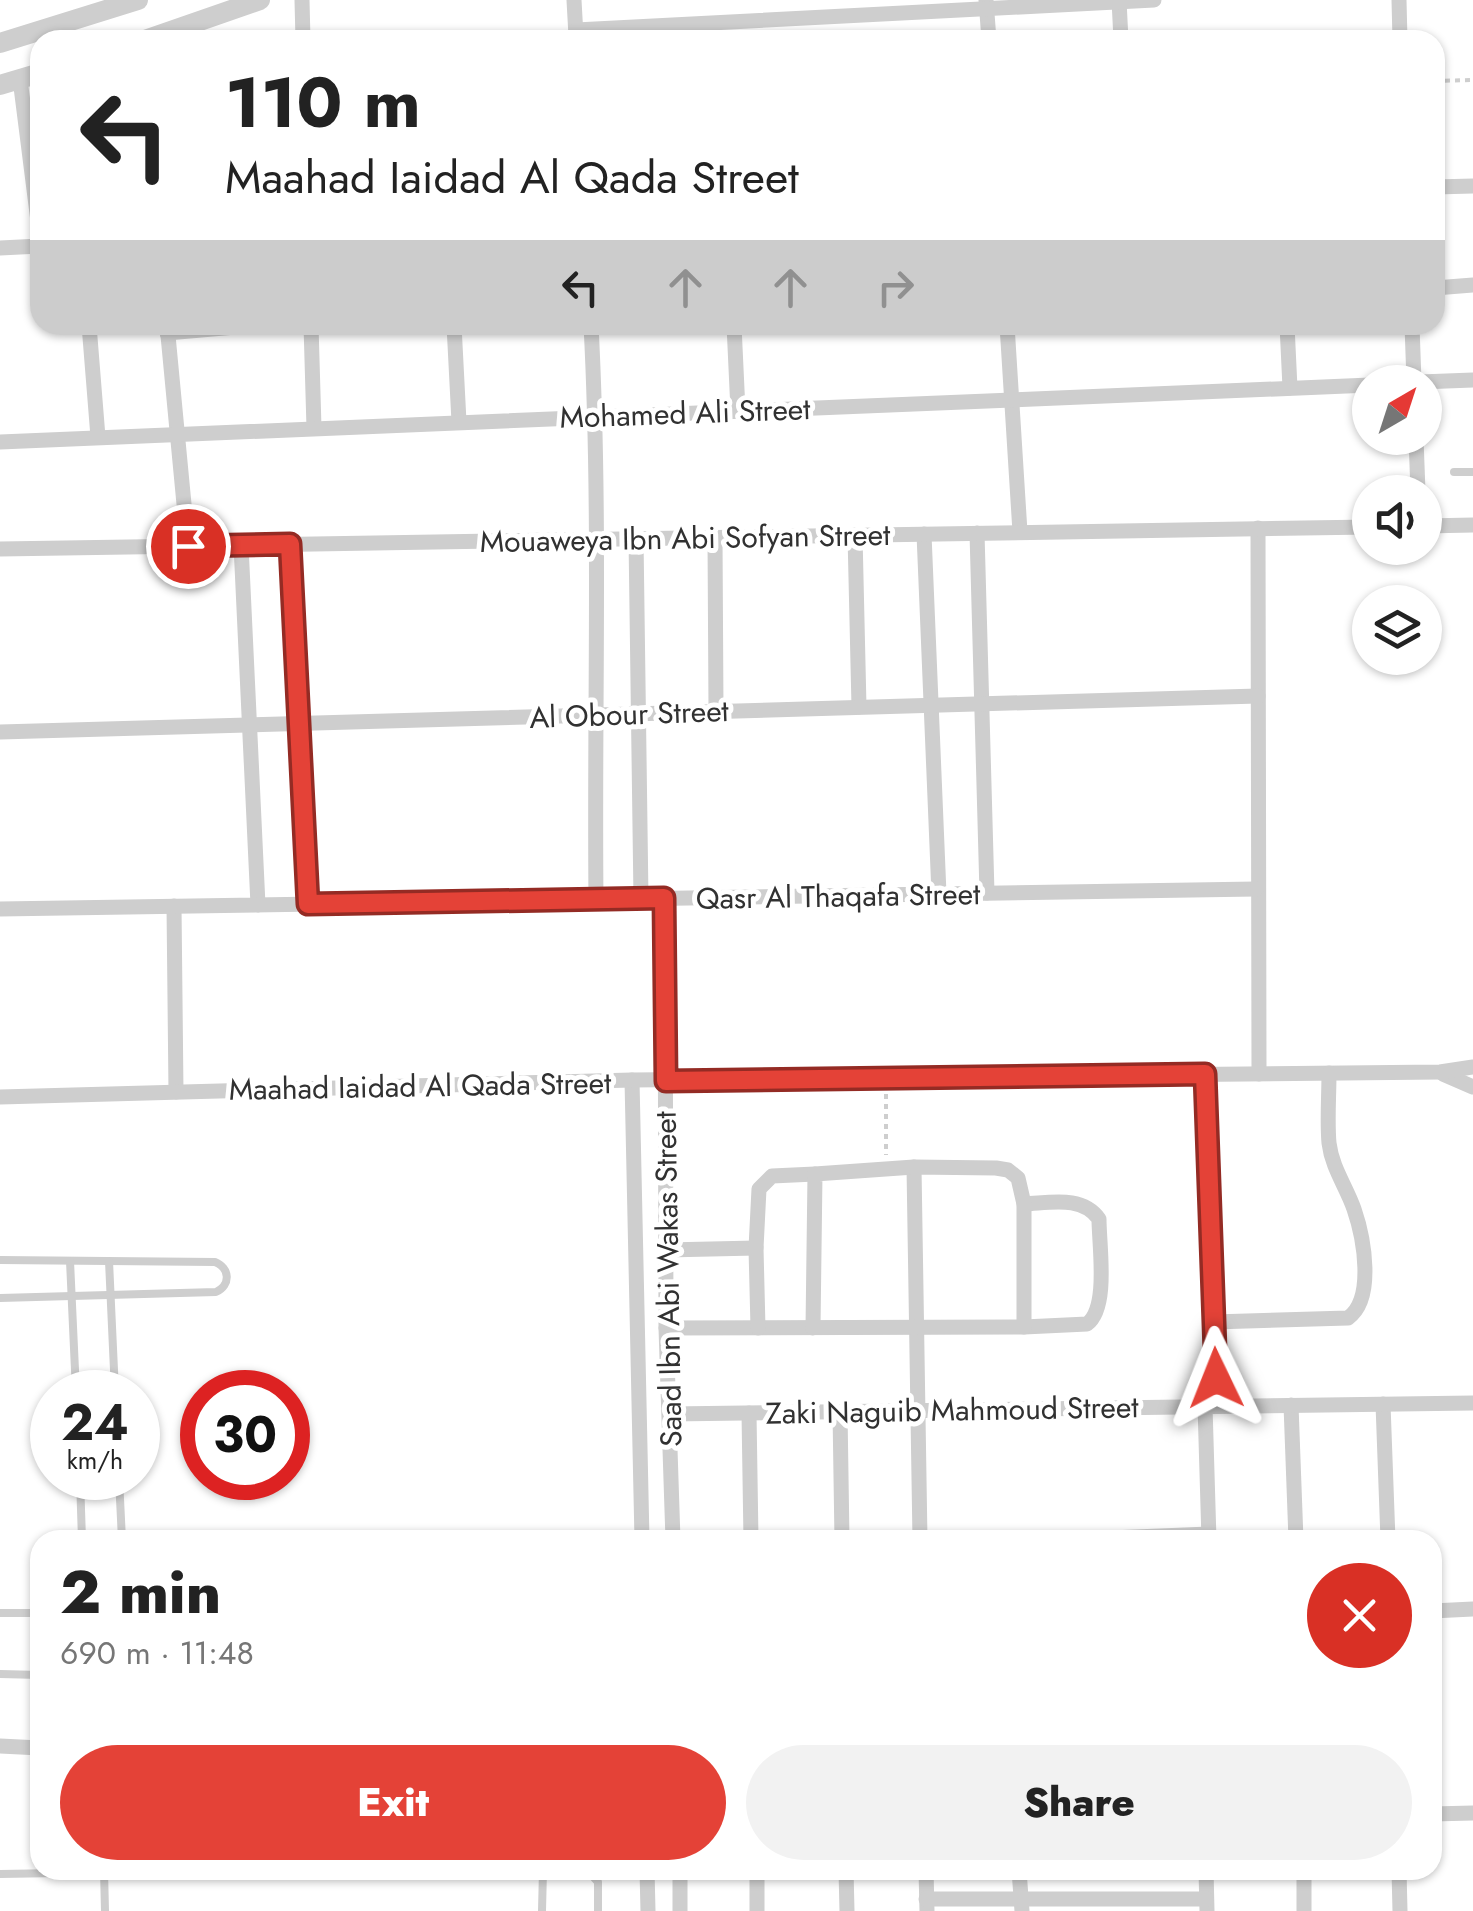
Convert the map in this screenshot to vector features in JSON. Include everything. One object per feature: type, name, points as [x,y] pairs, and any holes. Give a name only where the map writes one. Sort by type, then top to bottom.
[{"type":"street","points":[[34,30],[105,5],[138,0]]},
{"type":"street","points":[[174,30],[260,0]]},
{"type":"street","points":[[302,0],[304,30]]},
{"type":"street","points":[[574,0],[576,30]]},
{"type":"street","points":[[739,30],[986,4],[1154,0]]},
{"type":"street","points":[[1399,0],[1400,30]]},
{"type":"street","points":[[1119,1],[1120,30]]},
{"type":"street","points":[[986,4],[988,30]]},
{"type":"street","points":[[0,42],[30,31]]},
{"type":"street","points":[[20,79],[30,129]]},
{"type":"street","points":[[1445,187],[1473,186]]},
{"type":"street","points":[[0,248],[30,246]]},
{"type":"street","points":[[1445,287],[1473,285]]},
{"type":"street","points":[[91,335],[98,437]]},
{"type":"street","points":[[168,335],[188,546]]},
{"type":"street","points":[[311,335],[314,428]]},
{"type":"street","points":[[455,335],[459,422]]},
{"type":"street","points":[[592,335],[597,539],[596,900]]},
{"type":"street","points":[[734,335],[738,411]]},
{"type":"street","points":[[1008,335],[1020,532]]},
{"type":"street","points":[[1287,335],[1290,388]]},
{"type":"street","points":[[1413,335],[1416,365]]},
{"type":"street","points":[[1442,381],[1473,380]]},
{"type":"street","name":"Mohamed Ali Street","points":[[0,442],[1352,385]]},
{"type":"street","points":[[1442,526],[1473,525]]},
{"type":"street","name":"Mouaweya Ibn Abi Sofyan Street","points":[[0,549],[1352,526]]},
{"type":"street","points":[[1258,528],[1259,1074]]},
{"type":"street","points":[[976,533],[987,893]]},
{"type":"street","points":[[924,534],[940,894]]},
{"type":"street","points":[[856,535],[858,707]]},
{"type":"street","points":[[714,537],[716,712]]},
{"type":"street","points":[[636,538],[641,899]]},
{"type":"street","points":[[290,544],[308,904]]},
{"type":"street","points":[[241,545],[258,905]]},
{"type":"street","name":"Al Obour Street","points":[[0,732],[1258,696]]},
{"type":"street","name":"Qasr Al Thaqafa Street","points":[[0,909],[1256,889]]},
{"type":"street","name":"Saad Ibn Abi Wakas Street","points":[[664,898],[666,1328],[673,1530]]},
{"type":"street","points":[[174,906],[176,1092]]},
{"type":"street","name":"Maahad Iaidad Al Qada Street","points":[[0,1097],[632,1080],[1440,1072],[1473,1067]]},
{"type":"street","name":"Maahad Iaidad Al Qada Street","points":[[1440,1072],[1473,1087]]},
{"type":"street","points":[[1214,1322],[1348,1318],[1362,1303],[1364,1261],[1354,1210],[1334,1166],[1329,1143],[1329,1073]]},
{"type":"street","points":[[1205,1074],[1214,1322],[1209,1530]]},
{"type":"street","name":"Saad Ibn Abi Wakas Street","points":[[632,1080],[642,1530]]},
{"type":"street","points":[[914,1168],[920,1530]]},
{"type":"street","points":[[758,1328],[757,1198],[764,1181],[772,1176],[914,1168],[1008,1170],[1022,1185],[1024,1327]]},
{"type":"street","points":[[813,1328],[815,1174]]},
{"type":"street","points":[[666,1328],[1088,1324],[1100,1306],[1099,1219],[1094,1211],[1075,1202],[1024,1204]]},
{"type":"street","points":[[666,1250],[756,1248]]},
{"type":"street","name":"Zaki Naguib Mahmoud Street","points":[[670,1414],[1473,1403]]},
{"type":"street","points":[[1383,1404],[1388,1530]]},
{"type":"street","points":[[1292,1405],[1296,1530]]},
{"type":"street","points":[[840,1412],[842,1530]]},
{"type":"street","points":[[749,1413],[751,1530]]},
{"type":"street","points":[[1442,1610],[1473,1610]]},
{"type":"street","points":[[0,1746],[30,1748]]},
{"type":"street","points":[[1442,1814],[1473,1813]]},
{"type":"street","points":[[647,1880],[648,1911]]},
{"type":"street","points":[[680,1880],[680,1911]]},
{"type":"street","points":[[757,1880],[757,1911]]},
{"type":"street","points":[[846,1880],[846,1911]]},
{"type":"street","points":[[1020,1880],[1021,1905]]},
{"type":"street","points":[[926,1905],[1207,1905],[1206,1880]]},
{"type":"street","points":[[1304,1880],[1304,1911]]},
{"type":"street","points":[[1399,1880],[1400,1911]]},
{"type":"lane","points":[[1454,472],[1473,472]]},
{"type":"lane","points":[[0,1260],[215,1262],[224,1267],[228,1277],[225,1287],[216,1292],[0,1298]]},
{"type":"lane","points":[[70,1261],[75,1370]]},
{"type":"lane","points":[[110,1261],[114,1370]]},
{"type":"lane","points":[[81,1500],[82,1530]]},
{"type":"lane","points":[[120,1500],[122,1530]]},
{"type":"lane","points":[[0,1613],[30,1613]]},
{"type":"lane","points":[[0,1674],[30,1676]]},
{"type":"lane","points":[[0,1874],[30,1873]]},
{"type":"lane","points":[[104,1880],[105,1911]]},
{"type":"lane","points":[[542,1911],[543,1880]]},
{"type":"lane","points":[[596,1880],[598,1911]]},
{"type":"path","points":[[1445,81],[1473,80]]},
{"type":"path","points":[[886,1078],[886,1169]]},
{"type":"route","points":[[188,546],[290,544],[308,904],[664,898],[666,1081],[1205,1074],[1216,1378]]}]
